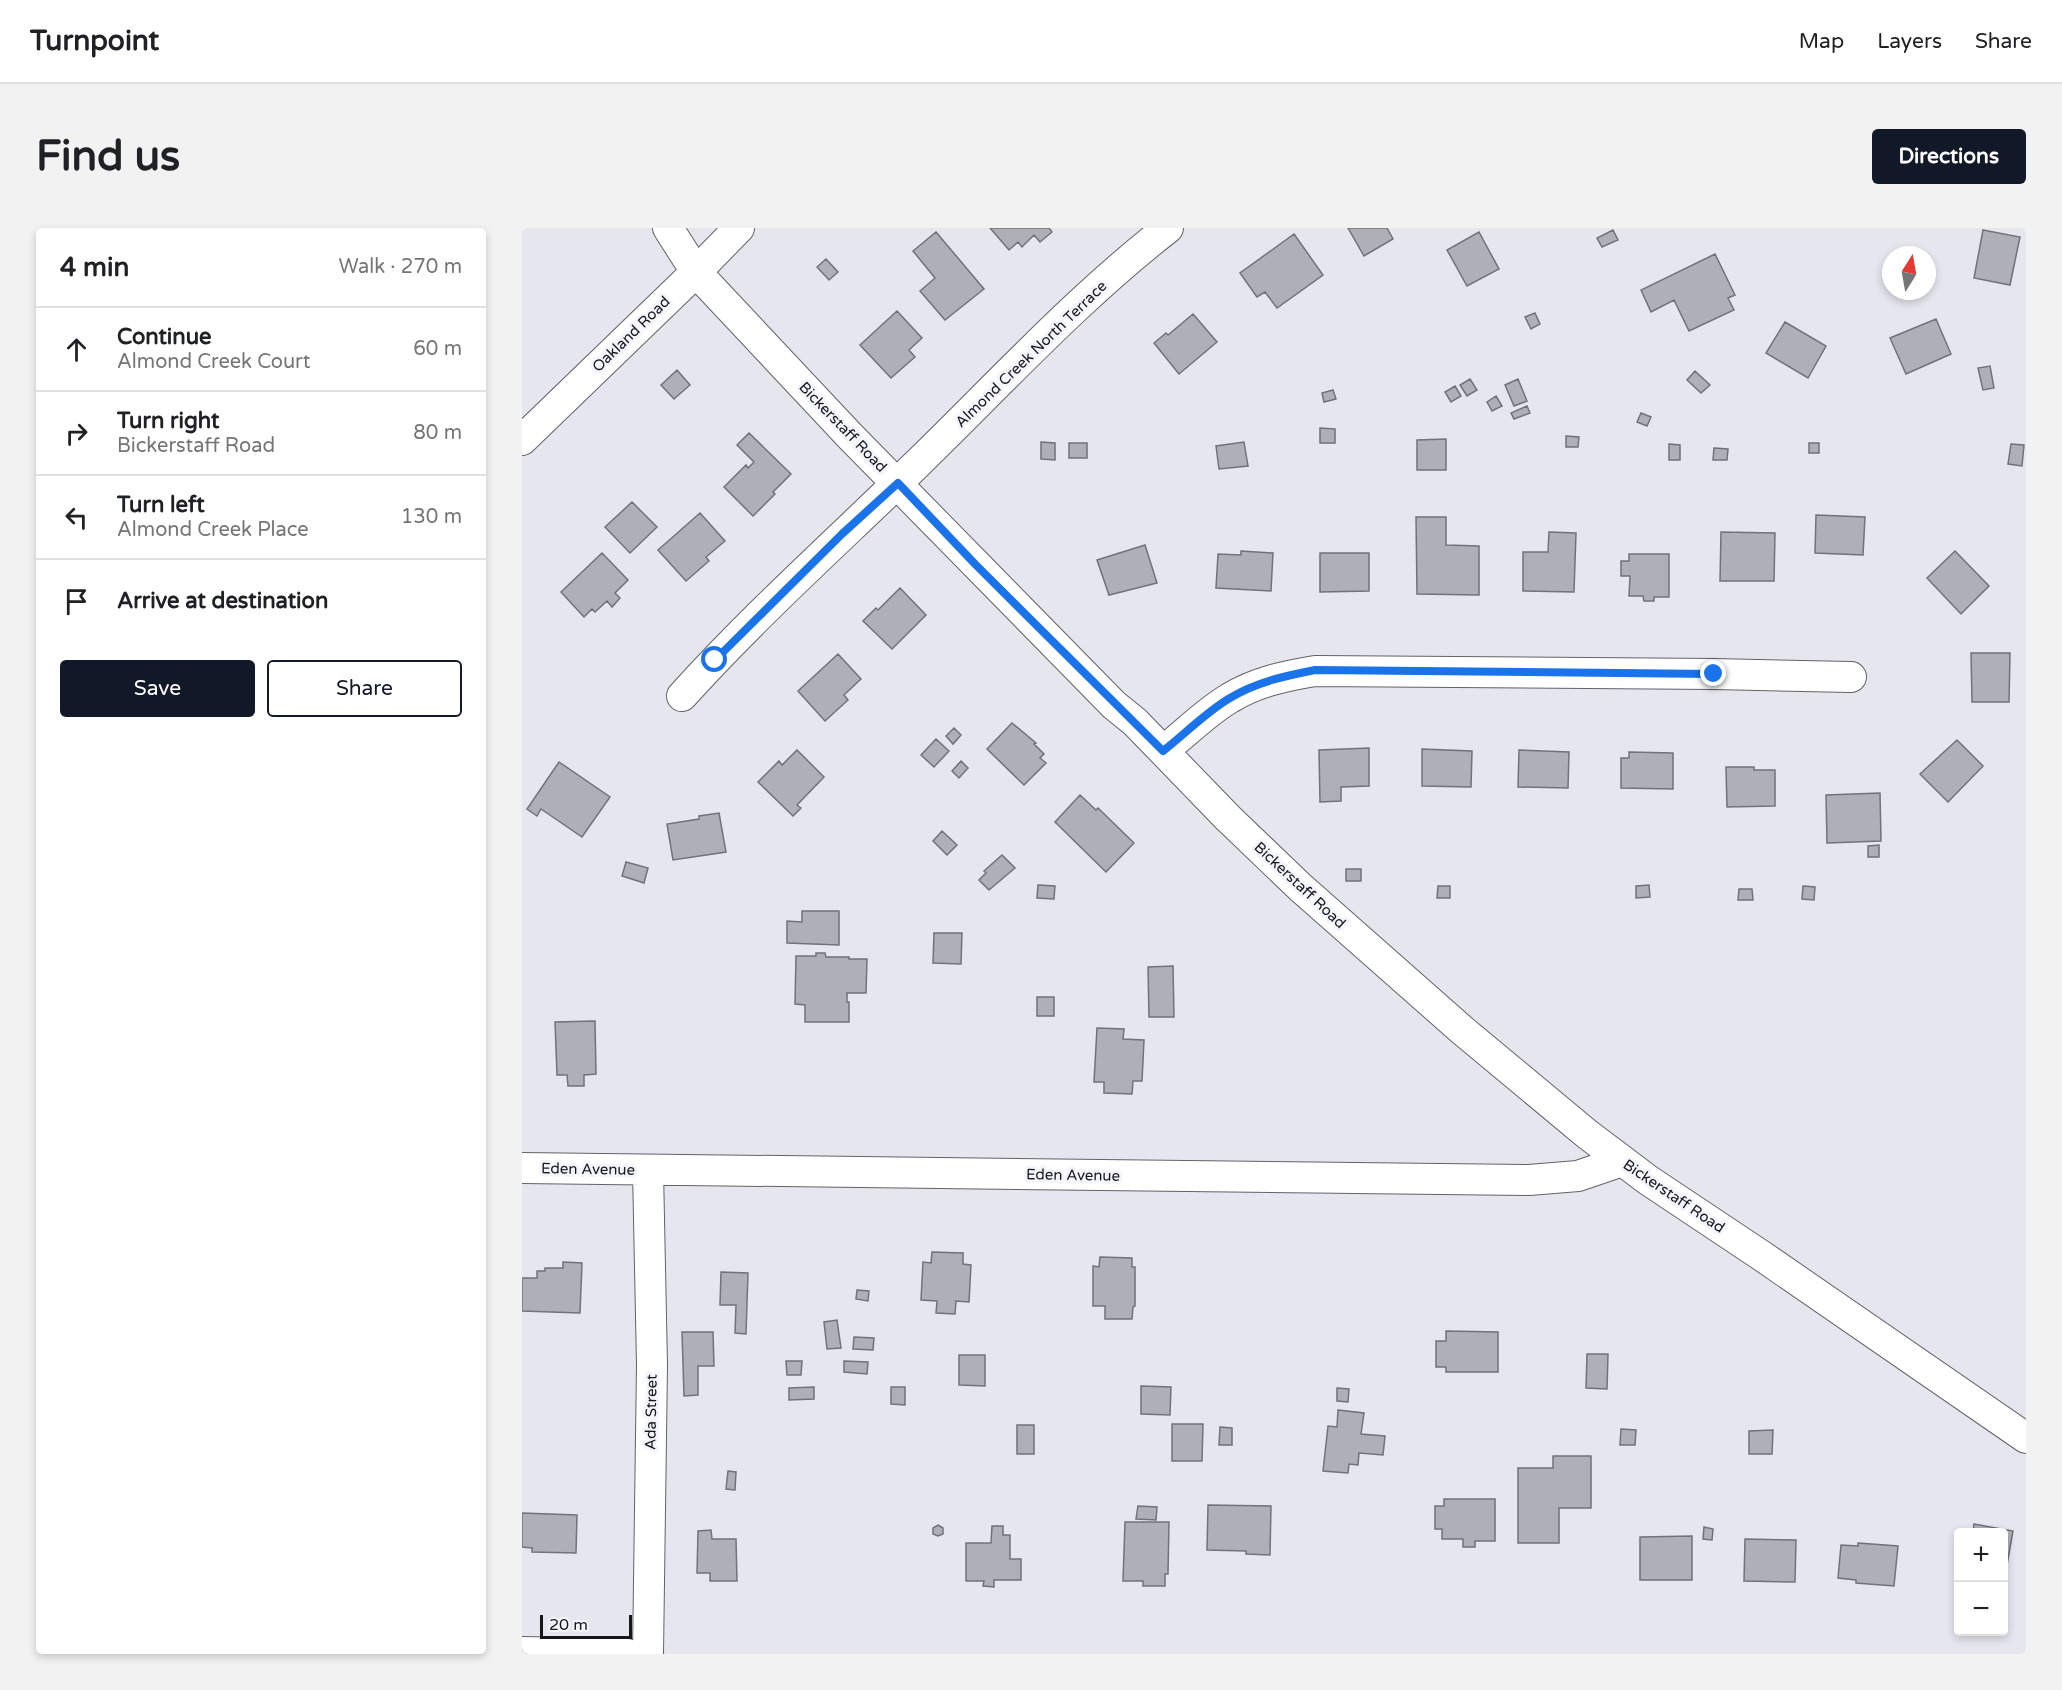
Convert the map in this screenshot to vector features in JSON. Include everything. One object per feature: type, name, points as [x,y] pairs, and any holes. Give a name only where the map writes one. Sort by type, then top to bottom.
[{"type":"street","name":"Bickerstaff Road","points":[[668,228],[696,272],[849,435],[1228,818],[1300,887],[1462,1030],[1622,1161],[2026,1438]]},
{"type":"street","name":"Oakland Road","points":[[522,440],[739,228]]},
{"type":"street","name":"Almond Creek North Terrace","points":[[682,696],[825,551],[1083,302],[1168,228]]},
{"type":"street","points":[[1163,751],[1228,699],[1244,690],[1276,678],[1315,670],[1851,677]]},
{"type":"street","name":"Eden Avenue","points":[[522,1168],[1529,1180],[1578,1176],[1622,1161]]},
{"type":"street","name":"Ada Street","points":[[648,1170],[652,1365],[648,1654]]},
{"type":"street","points":[[522,1652],[627,1654]]},
{"type":"building","points":[[990,228],[1049,228],[1052,232],[1040,242],[1034,235],[1022,247],[1018,242],[1009,250]]},
{"type":"building","points":[[1348,228],[1387,228],[1393,239],[1364,256]]},
{"type":"building","points":[[1613,230],[1618,240],[1602,247],[1597,238]]},
{"type":"building","points":[[1983,230],[2020,237],[2010,285],[1974,278]]},
{"type":"building","points":[[936,232],[984,289],[945,320],[920,291],[935,278],[913,251]]},
{"type":"building","points":[[1479,232],[1499,269],[1467,286],[1447,250]]},
{"type":"building","points":[[1294,234],[1323,275],[1277,308],[1265,292],[1257,297],[1240,273]]},
{"type":"building","points":[[1715,254],[1735,295],[1728,298],[1734,310],[1689,331],[1674,300],[1651,312],[1641,290]]},
{"type":"building","points":[[826,259],[838,272],[829,280],[817,267]]},
{"type":"building","points":[[897,311],[922,338],[909,350],[915,357],[891,378],[860,345]]},
{"type":"building","points":[[1535,313],[1540,324],[1531,329],[1525,317]]},
{"type":"building","points":[[1193,314],[1217,342],[1179,374],[1154,343],[1166,333],[1168,335]]},
{"type":"building","points":[[1936,319],[1951,354],[1906,374],[1890,338]]},
{"type":"building","points":[[1785,322],[1826,346],[1808,378],[1766,353]]},
{"type":"building","points":[[1990,366],[1994,388],[1983,390],[1978,368]]},
{"type":"building","points":[[677,370],[690,385],[674,399],[661,385]]},
{"type":"building","points":[[1695,371],[1710,385],[1701,393],[1687,380]]},
{"type":"building","points":[[1470,379],[1477,390],[1467,396],[1460,385]]},
{"type":"building","points":[[1518,379],[1527,401],[1514,406],[1505,385]]},
{"type":"building","points":[[1455,386],[1461,396],[1451,402],[1445,392]]},
{"type":"building","points":[[1333,390],[1336,399],[1324,402],[1322,393]]},
{"type":"building","points":[[1496,396],[1502,406],[1492,411],[1487,402]]},
{"type":"building","points":[[1527,406],[1530,413],[1514,419],[1511,413]]},
{"type":"building","points":[[1641,413],[1651,417],[1647,426],[1637,422]]},
{"type":"building","points":[[1320,428],[1335,429],[1335,443],[1320,443]]},
{"type":"building","points":[[749,433],[791,474],[753,516],[724,487],[746,465],[748,468],[754,462],[737,445]]},
{"type":"building","points":[[1566,436],[1579,437],[1578,447],[1566,447]]},
{"type":"building","points":[[1446,439],[1446,470],[1417,470],[1417,440]]},
{"type":"building","points":[[1041,442],[1055,443],[1055,460],[1041,459]]},
{"type":"building","points":[[1244,442],[1248,466],[1219,469],[1216,446]]},
{"type":"building","points":[[1069,443],[1087,443],[1087,458],[1069,458]]},
{"type":"building","points":[[1809,443],[1819,443],[1819,453],[1809,453]]},
{"type":"building","points":[[1669,444],[1680,445],[1680,460],[1669,460]]},
{"type":"building","points":[[2011,444],[2024,445],[2022,466],[2008,464]]},
{"type":"building","points":[[1714,448],[1728,449],[1727,460],[1713,460]]},
{"type":"building","points":[[632,502],[657,527],[630,553],[605,527]]},
{"type":"building","points":[[700,513],[725,541],[706,557],[709,561],[686,581],[658,550]]},
{"type":"building","points":[[1816,515],[1865,517],[1863,555],[1815,553]]},
{"type":"building","points":[[1416,517],[1446,517],[1446,545],[1479,546],[1479,595],[1417,594]]},
{"type":"building","points":[[1549,532],[1576,533],[1574,592],[1523,591],[1523,552],[1548,552]]},
{"type":"building","points":[[1721,532],[1775,533],[1774,581],[1720,581]]},
{"type":"building","points":[[1145,545],[1157,583],[1109,595],[1097,560]]},
{"type":"building","points":[[1241,551],[1273,553],[1271,591],[1216,588],[1218,554],[1241,555]]},
{"type":"building","points":[[1955,551],[1989,586],[1961,614],[1927,578]]},
{"type":"building","points":[[602,553],[628,580],[615,593],[620,598],[612,607],[607,601],[595,612],[592,609],[584,617],[561,592]]},
{"type":"building","points":[[1320,553],[1369,553],[1369,591],[1320,592]]},
{"type":"building","points":[[1629,554],[1669,554],[1669,597],[1654,597],[1654,601],[1644,601],[1643,596],[1629,596],[1630,576],[1621,576],[1621,561],[1629,561]]},
{"type":"building","points":[[900,588],[926,615],[892,649],[863,621]]},
{"type":"building","points":[[1971,653],[2010,653],[2009,702],[1972,702]]},
{"type":"building","points":[[838,654],[861,679],[844,695],[848,700],[825,721],[798,691]]},
{"type":"building","points":[[1012,723],[1036,743],[1034,744],[1044,754],[1040,758],[1046,763],[1024,785],[987,749]]},
{"type":"building","points":[[954,728],[961,735],[953,744],[946,736]]},
{"type":"building","points":[[936,739],[949,751],[934,767],[921,755]]},
{"type":"building","points":[[1957,740],[1983,766],[1948,802],[1920,774]]},
{"type":"building","points":[[1369,748],[1369,786],[1341,787],[1341,801],[1320,802],[1319,750]]},
{"type":"building","points":[[1422,749],[1472,751],[1471,787],[1422,786]]},
{"type":"building","points":[[797,750],[824,777],[797,805],[801,808],[793,816],[758,782],[779,761],[782,765]]},
{"type":"building","points":[[1519,750],[1569,752],[1568,788],[1518,787]]},
{"type":"building","points":[[1629,752],[1673,753],[1673,789],[1621,788],[1621,758],[1629,758]]},
{"type":"building","points":[[961,761],[968,768],[959,778],[952,771]]},
{"type":"building","points":[[559,762],[610,797],[582,837],[541,809],[537,816],[527,809]]},
{"type":"building","points":[[1726,767],[1775,770],[1775,806],[1727,807]]},
{"type":"building","points":[[1880,793],[1881,841],[1827,843],[1826,795]]},
{"type":"building","points":[[1080,795],[1096,810],[1098,808],[1134,843],[1106,872],[1055,822]]},
{"type":"building","points":[[719,813],[726,852],[673,860],[667,824]]},
{"type":"building","points":[[942,831],[957,845],[947,855],[933,841]]},
{"type":"building","points":[[1879,845],[1879,857],[1868,857],[1868,846]]},
{"type":"building","points":[[1002,855],[1015,868],[989,890],[979,880],[986,873],[984,871]]},
{"type":"building","points":[[626,862],[648,868],[644,883],[622,876]]},
{"type":"building","points":[[1346,869],[1361,869],[1361,881],[1346,881]]},
{"type":"building","points":[[1038,885],[1055,886],[1054,899],[1037,898]]},
{"type":"building","points":[[1649,885],[1650,897],[1636,898],[1636,886]]},
{"type":"building","points":[[1438,886],[1450,886],[1450,898],[1437,898]]},
{"type":"building","points":[[1803,886],[1815,887],[1814,900],[1802,899]]},
{"type":"building","points":[[1739,889],[1752,889],[1753,900],[1738,900]]},
{"type":"building","points":[[802,911],[839,911],[839,945],[787,943],[787,921],[802,922]]},
{"type":"building","points":[[934,933],[962,933],[961,964],[933,963]]},
{"type":"building","points":[[816,953],[825,953],[826,957],[867,959],[866,993],[847,993],[849,1022],[805,1022],[805,1005],[795,1004],[796,956],[816,956]]},
{"type":"building","points":[[1173,966],[1174,1017],[1149,1017],[1148,967]]},
{"type":"building","points":[[1037,997],[1054,997],[1054,1016],[1037,1016]]},
{"type":"building","points":[[595,1021],[596,1074],[584,1075],[584,1086],[568,1086],[567,1075],[557,1075],[555,1022]]},
{"type":"building","points":[[1097,1028],[1124,1029],[1123,1039],[1144,1040],[1142,1081],[1133,1081],[1132,1094],[1104,1093],[1104,1082],[1094,1082]]},
{"type":"building","points":[[932,1252],[963,1253],[963,1264],[971,1265],[969,1302],[956,1301],[955,1314],[936,1313],[937,1301],[921,1300],[923,1262],[931,1263]]},
{"type":"building","points":[[1100,1257],[1132,1258],[1132,1267],[1135,1267],[1135,1306],[1132,1319],[1105,1319],[1105,1306],[1093,1306],[1093,1266],[1099,1267]]},
{"type":"building","points":[[563,1262],[582,1263],[580,1313],[522,1311],[522,1278],[537,1278],[537,1271],[545,1271],[545,1268],[563,1268]]},
{"type":"building","points":[[721,1272],[748,1273],[746,1334],[735,1333],[736,1305],[720,1305]]},
{"type":"building","points":[[857,1290],[869,1291],[868,1301],[856,1299]]},
{"type":"building","points":[[837,1320],[841,1348],[827,1349],[824,1322]]},
{"type":"building","points":[[1446,1331],[1498,1332],[1498,1372],[1446,1372],[1446,1367],[1436,1367],[1436,1341],[1446,1341]]},
{"type":"building","points":[[682,1332],[713,1332],[714,1366],[698,1366],[698,1395],[684,1396]]},
{"type":"building","points":[[854,1337],[874,1338],[873,1350],[853,1349]]},
{"type":"building","points":[[1587,1354],[1608,1354],[1607,1389],[1586,1388]]},
{"type":"building","points":[[959,1355],[985,1355],[985,1386],[959,1385]]},
{"type":"building","points":[[786,1361],[802,1361],[801,1375],[787,1375]]},
{"type":"building","points":[[844,1361],[868,1362],[867,1374],[844,1372]]},
{"type":"building","points":[[1141,1386],[1171,1387],[1170,1415],[1141,1414]]},
{"type":"building","points":[[814,1387],[814,1399],[789,1400],[789,1388]]},
{"type":"building","points":[[891,1387],[905,1387],[905,1405],[891,1404]]},
{"type":"building","points":[[1337,1388],[1349,1389],[1348,1402],[1337,1401]]},
{"type":"building","points":[[1338,1410],[1364,1413],[1361,1434],[1385,1436],[1383,1455],[1359,1453],[1358,1465],[1349,1464],[1348,1473],[1323,1471],[1328,1426],[1337,1427]]},
{"type":"building","points":[[1172,1424],[1203,1424],[1202,1461],[1172,1461]]},
{"type":"building","points":[[1017,1425],[1034,1425],[1034,1454],[1017,1454]]},
{"type":"building","points":[[1220,1427],[1232,1428],[1232,1445],[1219,1445]]},
{"type":"building","points":[[1621,1429],[1636,1430],[1635,1445],[1620,1445]]},
{"type":"building","points":[[1773,1430],[1772,1454],[1749,1454],[1749,1431]]},
{"type":"building","points":[[1553,1456],[1591,1456],[1591,1508],[1559,1508],[1559,1543],[1518,1543],[1518,1468],[1553,1468]]},
{"type":"building","points":[[728,1471],[736,1472],[735,1490],[726,1489]]},
{"type":"building","points":[[1444,1499],[1495,1499],[1495,1541],[1475,1541],[1475,1547],[1463,1547],[1463,1539],[1442,1539],[1442,1529],[1435,1529],[1435,1506],[1444,1506]]},
{"type":"building","points":[[1208,1505],[1271,1506],[1270,1555],[1246,1554],[1246,1551],[1207,1550]]},
{"type":"building","points":[[1138,1506],[1157,1507],[1156,1520],[1136,1519]]},
{"type":"building","points":[[522,1513],[577,1515],[576,1553],[532,1552],[532,1548],[522,1547]]},
{"type":"building","points":[[1125,1522],[1169,1522],[1168,1574],[1165,1574],[1165,1586],[1143,1586],[1143,1581],[1123,1581]]},
{"type":"building","points":[[1974,1524],[1996,1528],[1974,1528]]},
{"type":"building","points":[[938,1525],[943,1528],[943,1534],[938,1536],[933,1534],[933,1528]]},
{"type":"building","points":[[992,1526],[1003,1526],[1003,1535],[1010,1535],[1010,1559],[1021,1559],[1021,1580],[994,1580],[994,1587],[983,1586],[984,1581],[966,1581],[966,1543],[991,1543]]},
{"type":"building","points":[[1704,1527],[1713,1529],[1712,1540],[1703,1539]]},
{"type":"building","points":[[711,1530],[712,1539],[736,1539],[737,1581],[710,1581],[710,1573],[697,1573],[698,1531]]},
{"type":"building","points":[[2008,1530],[2013,1531],[2008,1559]]},
{"type":"building","points":[[1692,1536],[1692,1580],[1640,1580],[1640,1537]]},
{"type":"building","points":[[1745,1539],[1796,1540],[1795,1582],[1744,1581]]},
{"type":"building","points":[[1858,1543],[1898,1546],[1894,1586],[1856,1583],[1856,1580],[1838,1578],[1841,1545],[1858,1546]]},
{"type":"route","points":[[715,660],[842,534],[898,483],[1114,705],[1135,722],[1163,751],[1228,699],[1244,690],[1276,678],[1315,670],[1714,674]]}]
